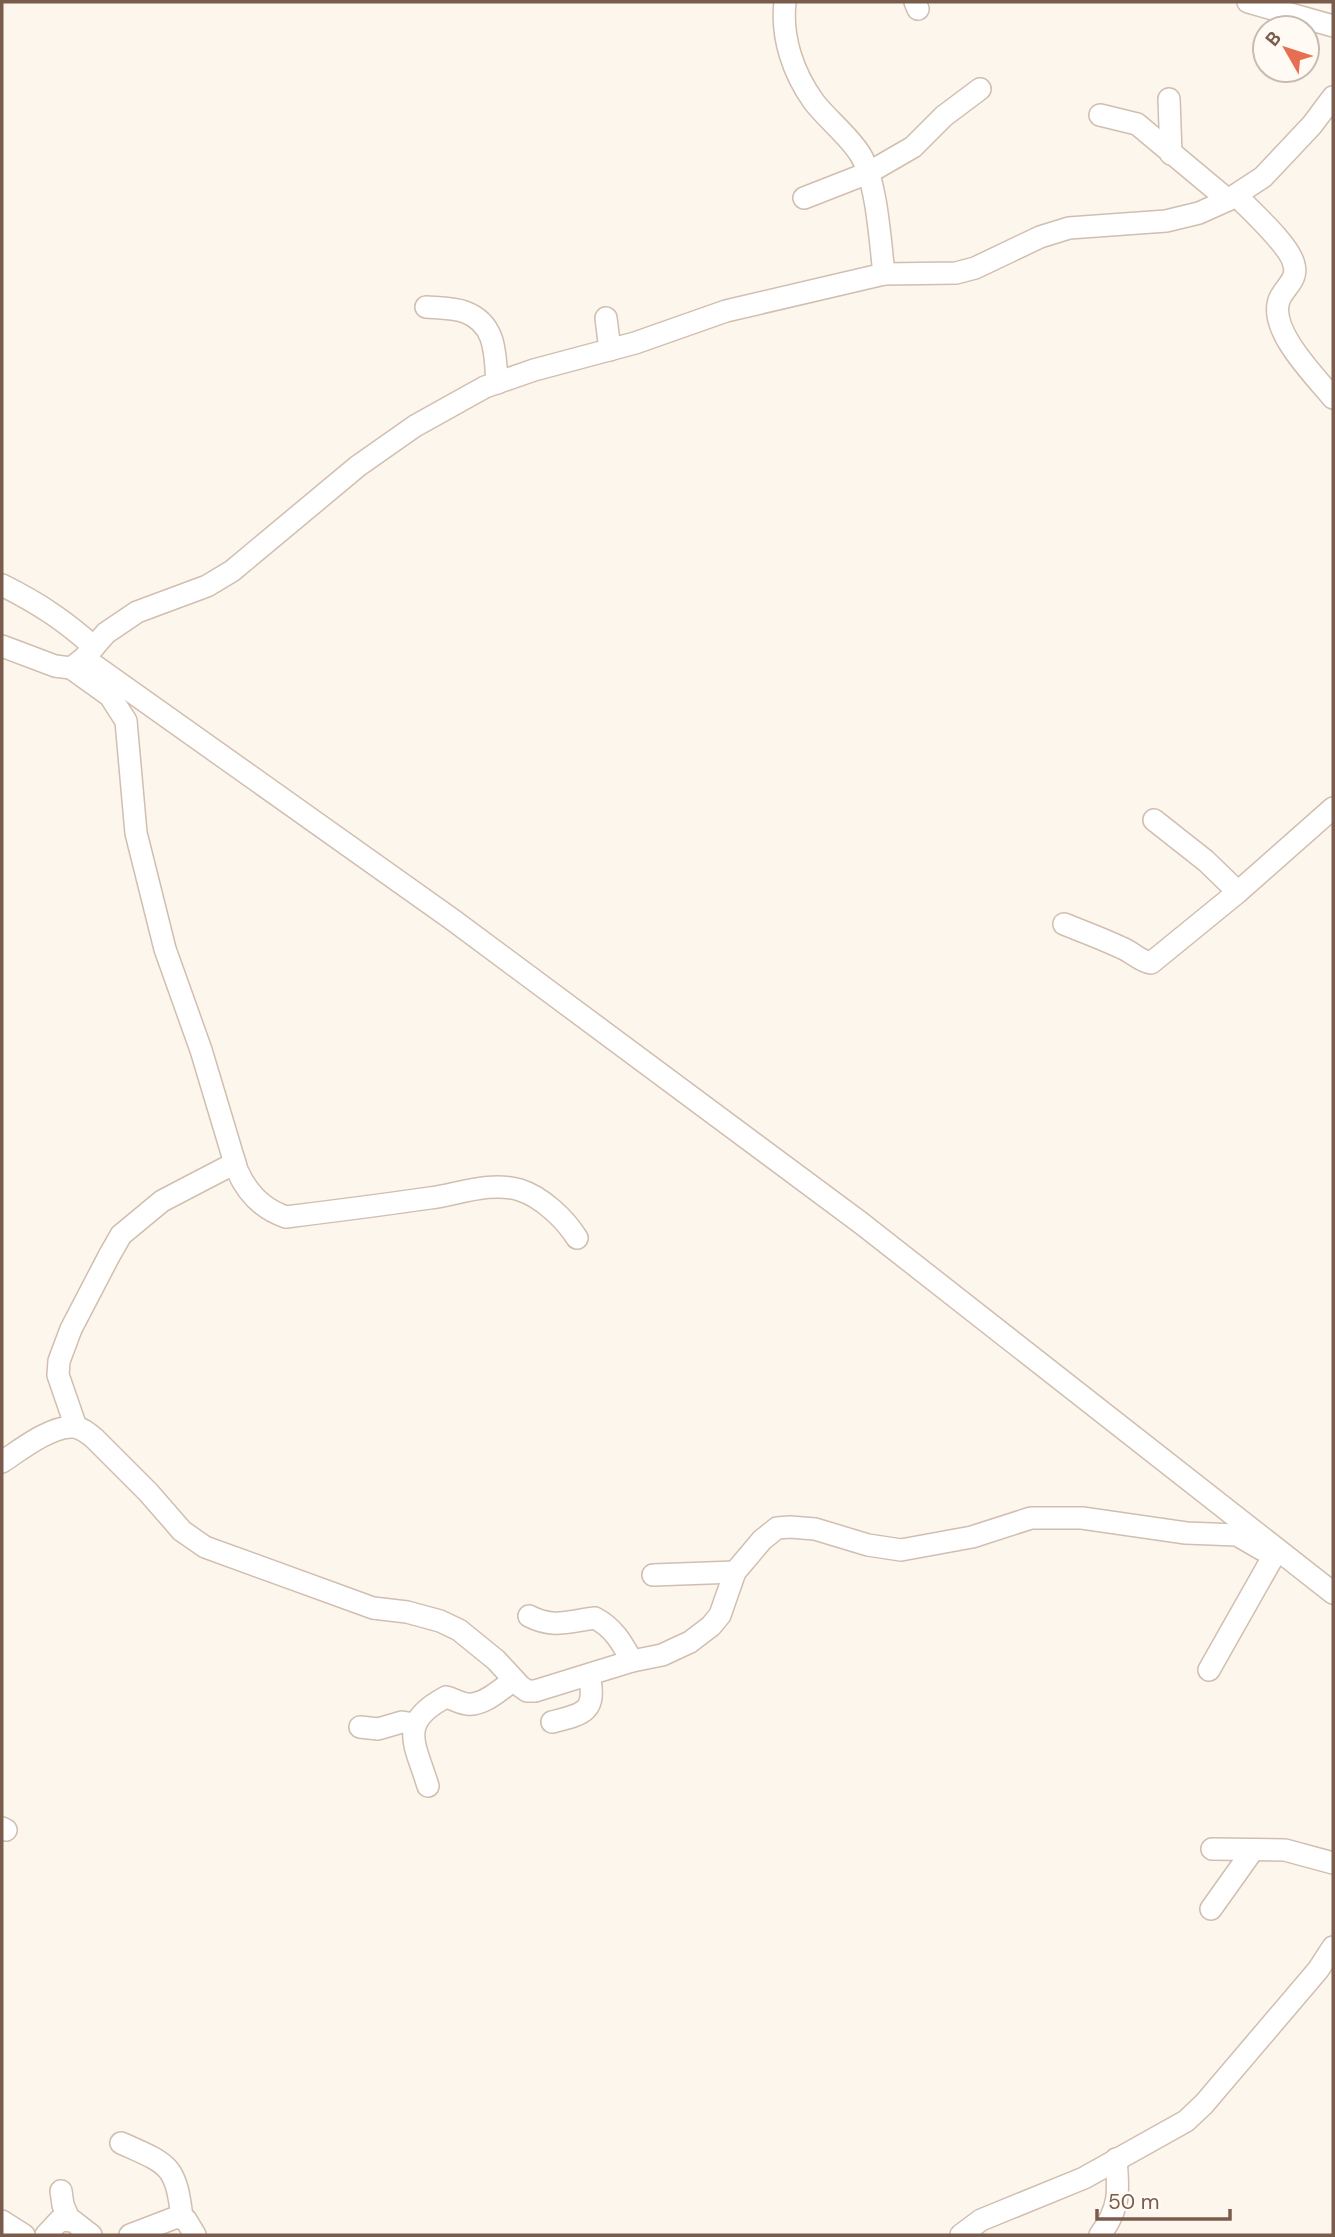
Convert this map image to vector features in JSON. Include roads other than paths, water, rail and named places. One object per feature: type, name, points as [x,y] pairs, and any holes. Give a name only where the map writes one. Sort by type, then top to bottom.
[{"type":"street","points":[[785,2],[784,13],[791,61],[814,101],[860,154],[868,173],[884,274]]},
{"type":"street","points":[[1248,2],[1333,26]]},
{"type":"street","points":[[804,198],[868,173],[913,147],[944,116],[979,89]]},
{"type":"street","points":[[2,646],[55,666],[83,658],[106,633],[137,612],[207,586],[233,571],[358,466],[415,426],[485,387],[534,370],[610,350],[726,311],[884,274],[956,272],[975,268],[1040,237],[1069,228],[1166,221],[1199,213],[1232,198],[1263,177],[1312,125],[1333,97]]},
{"type":"street","points":[[1169,99],[1171,153]]},
{"type":"street","points":[[1130,103],[1145,130]]},
{"type":"street","points":[[1100,115],[1136,124],[1145,130],[1171,153],[1232,198],[1287,249],[1294,264],[1294,276],[1280,298],[1277,311],[1286,339],[1333,398]]},
{"type":"street","points":[[426,307],[464,311],[488,329],[495,345],[497,383]]},
{"type":"street","points":[[606,318],[610,350]]},
{"type":"street","points":[[2,585],[40,604],[68,623],[83,658],[126,721],[136,833],[165,949],[201,1049],[235,1163],[242,1181],[257,1200],[272,1212],[286,1217],[497,1187],[528,1194],[570,1226],[577,1238]]},
{"type":"street","points":[[83,658],[453,920],[861,1223],[1333,1593]]},
{"type":"street","points":[[1064,924],[1151,962],[1238,892],[1333,808]]},
{"type":"street","points":[[1154,820],[1206,861],[1238,892]]},
{"type":"street","points":[[76,1427],[58,1375],[59,1362],[71,1329],[121,1235],[162,1201],[235,1163]]},
{"type":"street","points":[[2,1462],[44,1435],[67,1427],[76,1427],[94,1438],[148,1492],[182,1531],[205,1547],[373,1608],[407,1612],[440,1621],[458,1630],[496,1660],[527,1691],[535,1691],[671,1651],[690,1642],[711,1626],[720,1615],[735,1572],[776,1528],[815,1530],[868,1545],[901,1550],[972,1537],[1031,1518],[1082,1518],[1186,1533],[1237,1535],[1273,1557],[1333,1605]]},
{"type":"street","points":[[1209,1670],[1273,1557]]},
{"type":"street","points":[[653,1575],[735,1572]]},
{"type":"street","points":[[529,1616],[542,1623],[563,1625],[595,1618],[618,1636],[632,1661]]},
{"type":"street","points":[[552,1722],[580,1715],[588,1708],[592,1690],[589,1675]]},
{"type":"street","points":[[428,1786],[414,1738],[414,1724],[424,1712],[446,1698],[472,1705],[480,1703],[514,1680]]},
{"type":"street","points":[[360,1727],[378,1729],[401,1722],[414,1724]]},
{"type":"street","points":[[1212,1849],[1285,1850],[1333,1863]]},
{"type":"street","points":[[1211,1909],[1253,1850]]},
{"type":"street","points":[[961,2235],[981,2220],[1058,2190],[1194,2115],[1318,1970],[1333,1947]]},
{"type":"street","points":[[121,2143],[152,2157],[167,2168],[178,2186],[182,2218],[195,2235]]},
{"type":"street","points":[[1100,2235],[1115,2210],[1119,2192],[1116,2159]]},
{"type":"street","points":[[61,2192],[62,2205],[69,2219],[92,2235]]},
{"type":"street","points":[[130,2235],[173,2218],[182,2218]]},
{"type":"street","points":[[46,2235],[60,2220],[69,2219]]},
{"type":"street","points":[[2,2221],[24,2235]]}]
